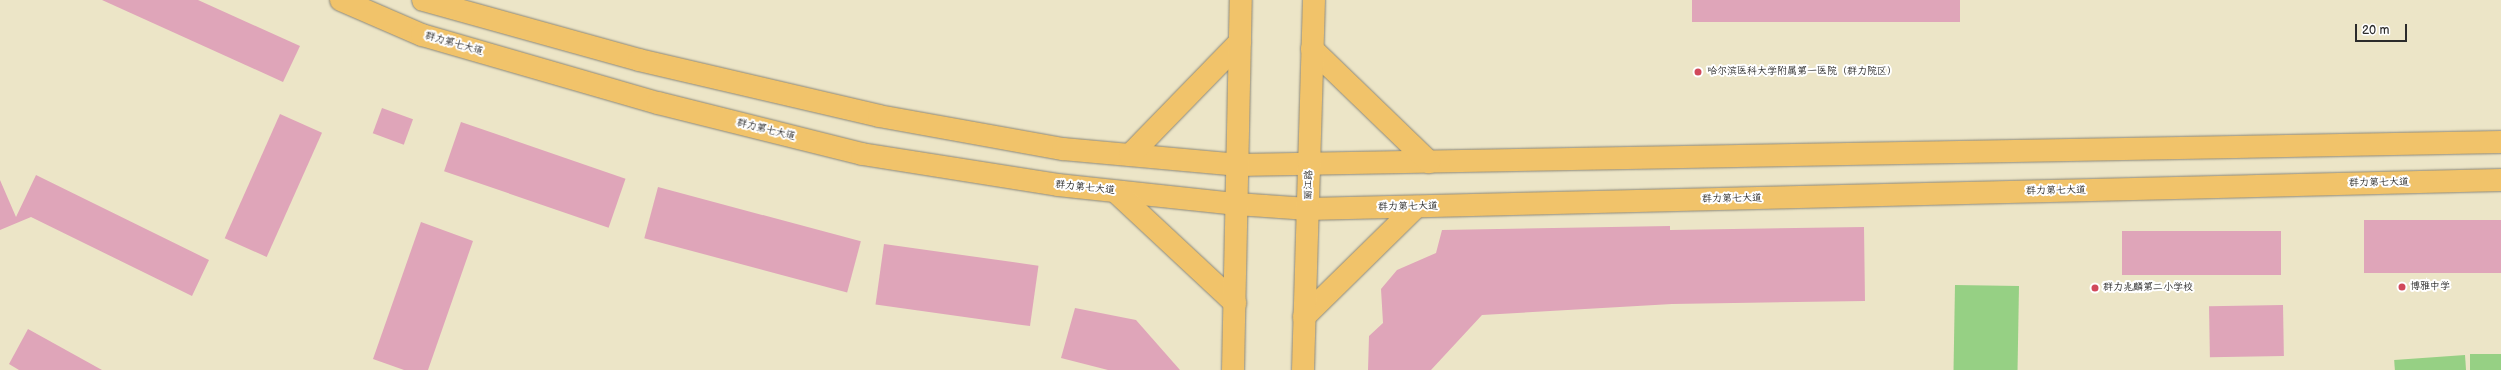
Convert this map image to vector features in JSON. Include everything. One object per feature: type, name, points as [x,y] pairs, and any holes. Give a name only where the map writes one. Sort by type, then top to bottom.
[{"type":"main road","name":"群力第七大道","points":[[341,0],[422,35],[658,103],[862,154],[1116,192],[1237,204],[1308,209],[1416,207],[2501,180]]},
{"type":"main road","points":[[423,0],[639,60],[879,116],[1063,149],[1239,165],[2501,142]]},
{"type":"main road","points":[[1233,370],[1239,165],[1241,0]]},
{"type":"main road","name":"丽江路","points":[[1303,370],[1314,0]]},
{"type":"main road","points":[[1130,155],[1240,42]]},
{"type":"main road","points":[[1312,49],[1429,162]]},
{"type":"main road","points":[[1116,192],[1235,303]]},
{"type":"main road","points":[[1304,317],[1416,207]]},
{"type":"green space","points":[[1955,285],[2019,286],[2018,370],[1954,370]]},
{"type":"green space","points":[[2470,354],[2501,354],[2501,370],[2470,370]]},
{"type":"green space","points":[[2465,355],[2466,370],[2395,370],[2394,360]]},
{"type":"building","points":[[102,0],[198,0],[300,46],[283,82]]},
{"type":"building","points":[[1692,0],[1960,0],[1960,22],[1692,22]]},
{"type":"building","points":[[382,108],[413,119],[404,145],[373,133]]},
{"type":"building","points":[[280,114],[322,133],[267,257],[225,238]]},
{"type":"building","points":[[461,122],[626,179],[609,228],[444,171]]},
{"type":"building","points":[[36,175],[209,260],[192,296],[31,217],[0,230],[0,180],[16,217]]},
{"type":"building","points":[[658,187],[861,241],[847,293],[644,238]]},
{"type":"building","points":[[2364,220],[2501,220],[2501,273],[2364,273]]},
{"type":"building","points":[[421,222],[473,241],[428,370],[404,370],[373,359]]},
{"type":"building","points":[[1670,226],[1670,230],[1864,227],[1865,301],[1672,304],[1482,315],[1431,370],[1368,370],[1369,336],[1383,323],[1381,289],[1397,270],[1436,253],[1442,230]]},
{"type":"building","points":[[2122,231],[2281,231],[2281,275],[2122,275]]},
{"type":"building","points":[[884,244],[1038,266],[1030,326],[876,304]]},
{"type":"building","points":[[2283,305],[2284,356],[2210,357],[2209,306]]},
{"type":"building","points":[[1075,308],[1136,320],[1180,370],[1108,370],[1061,358]]},
{"type":"building","points":[[28,329],[102,370],[19,370],[9,364]]},
{"type":"place","name":"哈尔滨医科大学附属第一医院（群力院区）","points":[[1698,72]]},
{"type":"place","name":"博雅中学","points":[[2402,287]]},
{"type":"place","name":"群力兆麟第二小学校","points":[[2095,288]]}]
